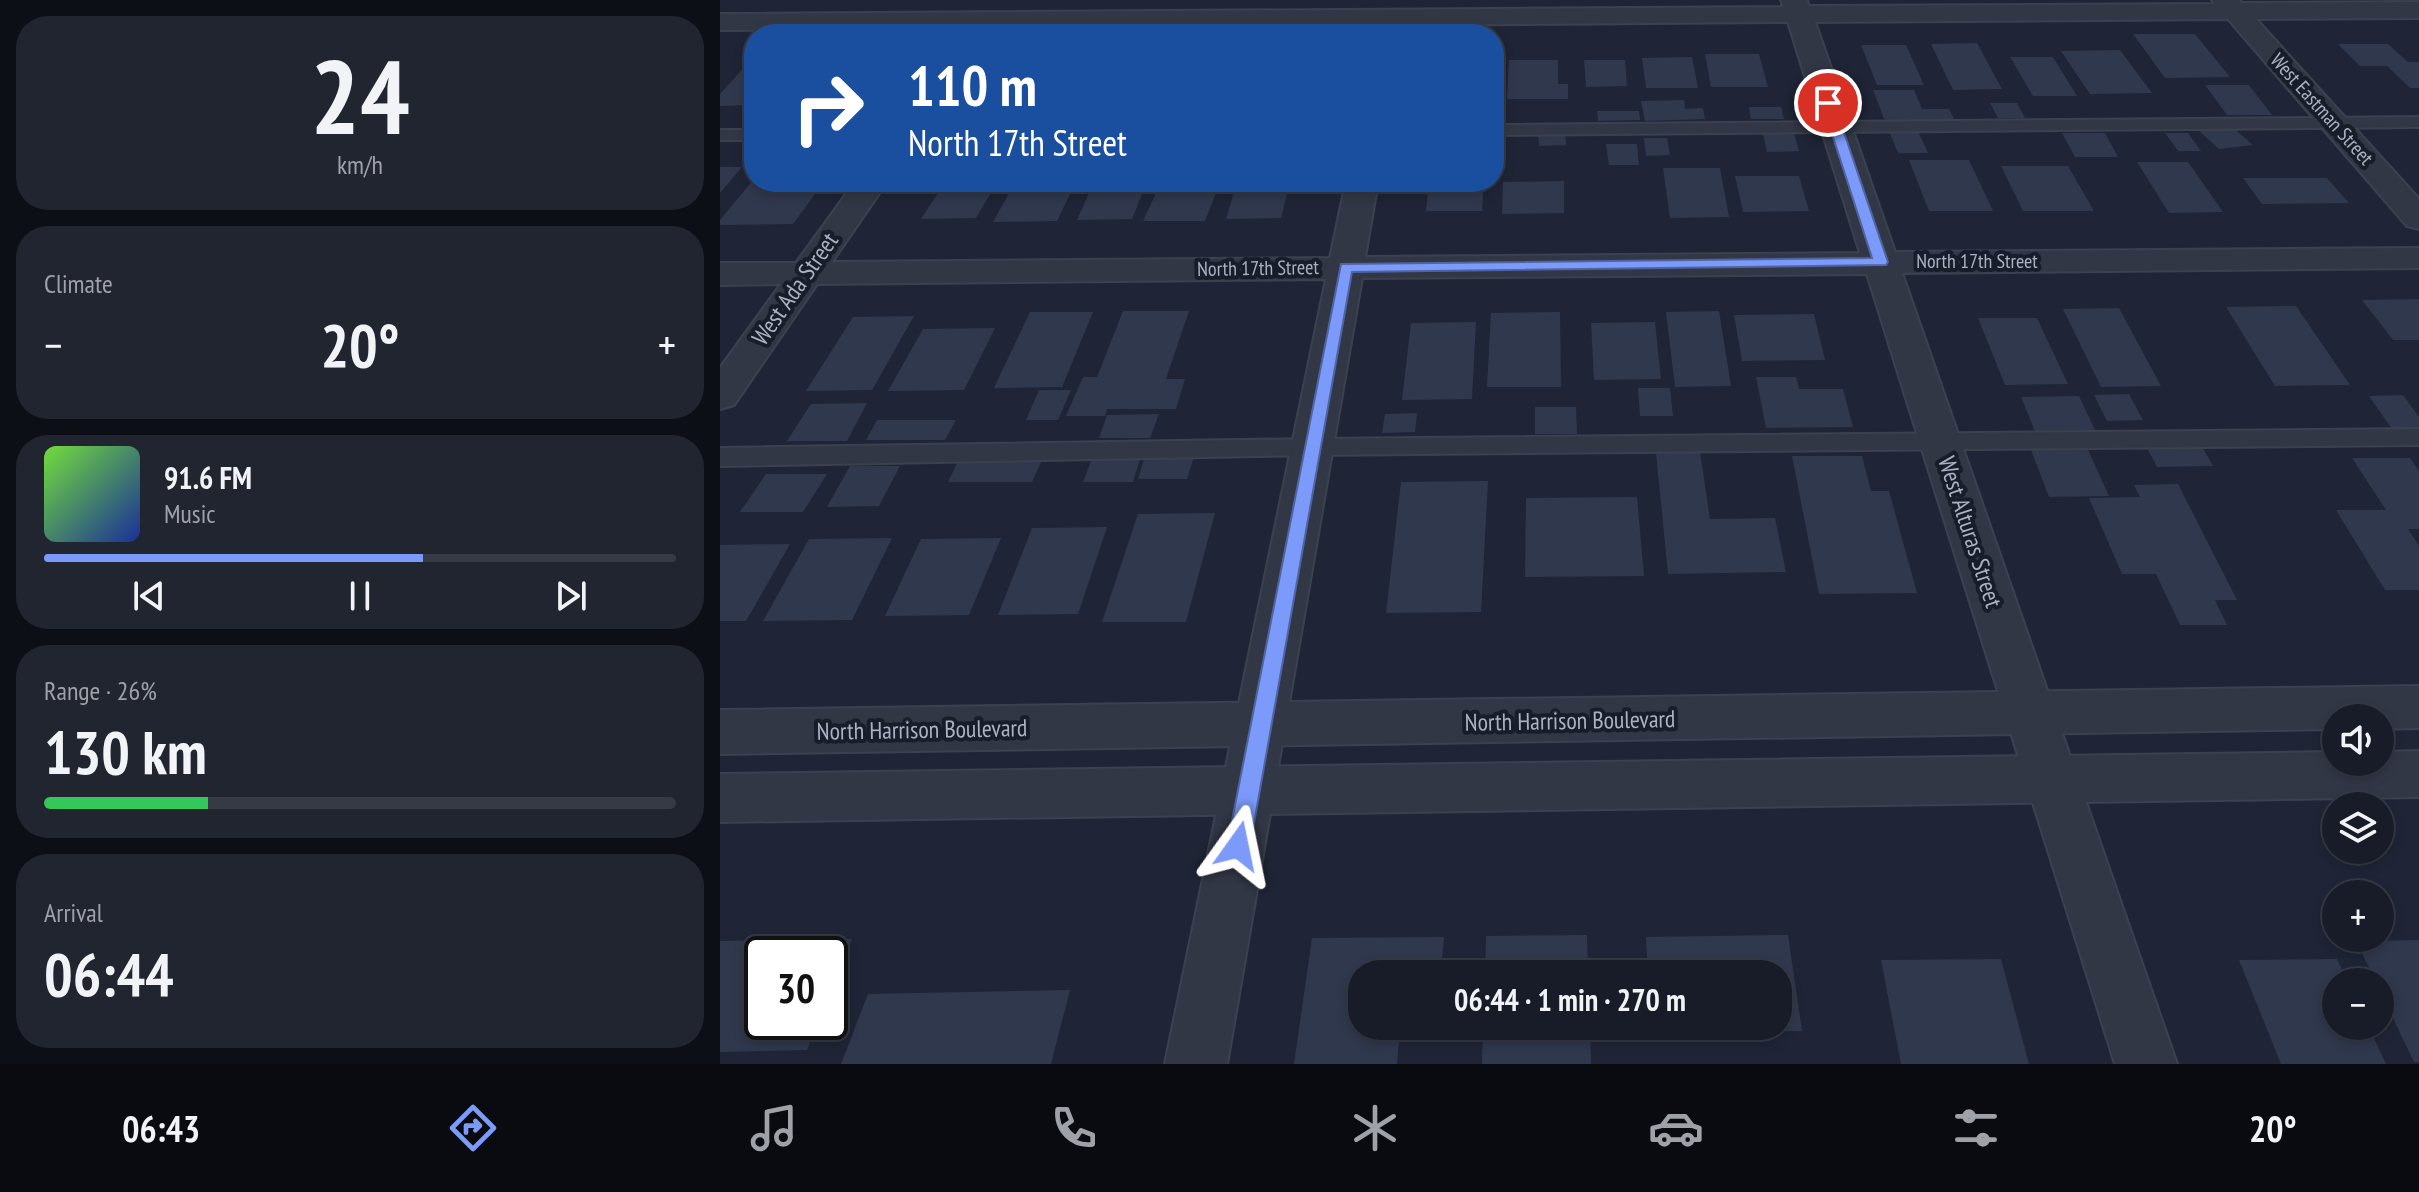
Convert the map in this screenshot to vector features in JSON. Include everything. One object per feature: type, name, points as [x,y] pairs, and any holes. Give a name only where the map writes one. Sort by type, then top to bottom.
[{"type":"street","points":[[720,22],[1393,17],[1796,7],[2230,6],[2419,10]]},
{"type":"street","name":"West Eastman Street","points":[[2230,6],[2419,219]]},
{"type":"street","name":"West Alturas Street","points":[[1796,7],[2146,1064]]},
{"type":"street","name":"West Ada Street","points":[[720,396],[864,192]]},
{"type":"street","points":[[1196,1064],[1360,192]]},
{"type":"street","name":"North 17th Street","points":[[720,274],[2419,258]]},
{"type":"street","name":"North Harrison Boulevard","points":[[720,732],[2419,707]]},
{"type":"street","points":[[720,798],[2419,774]]},
{"type":"lane","points":[[1504,130],[2419,122]]},
{"type":"lane","points":[[720,135],[744,135]]},
{"type":"lane","points":[[720,457],[1312,447],[2419,437]]},
{"type":"building","points":[[2133,34],[2195,34],[2230,77],[2165,78]]},
{"type":"building","points":[[1977,43],[2002,89],[1953,90],[1931,44]]},
{"type":"building","points":[[2338,44],[2388,44],[2408,62],[2419,62],[2419,88],[2410,88],[2387,66],[2360,66]]},
{"type":"building","points":[[1861,45],[1906,45],[1924,85],[1877,85]]},
{"type":"building","points":[[2120,50],[2152,93],[2090,94],[2061,51]]},
{"type":"building","points":[[1705,54],[1759,54],[1768,87],[1711,87]]},
{"type":"building","points":[[1692,57],[1698,88],[1646,88],[1642,58]]},
{"type":"building","points":[[2010,57],[2053,57],[2077,96],[2033,96]]},
{"type":"building","points":[[1509,60],[1558,60],[1558,84],[1568,84],[1568,99],[1507,99]]},
{"type":"building","points":[[1584,60],[1625,60],[1627,86],[1586,87]]},
{"type":"building","points":[[744,68],[744,105],[720,106],[720,94]]},
{"type":"building","points":[[2205,85],[2249,85],[2272,115],[2227,115]]},
{"type":"building","points":[[1873,90],[1914,90],[1922,109],[1949,109],[1955,121],[1885,121]]},
{"type":"building","points":[[1684,100],[1685,109],[1703,108],[1705,119],[1645,121],[1641,101]]},
{"type":"building","points":[[1990,103],[2017,103],[2025,118],[1998,118]]},
{"type":"building","points":[[1749,107],[1781,107],[1784,119],[1751,119]]},
{"type":"building","points":[[1597,111],[1639,111],[1640,120],[1598,121]]},
{"type":"building","points":[[2231,126],[2253,145],[2219,149],[2198,130]]},
{"type":"building","points":[[1565,130],[1566,145],[1539,146],[1538,131]]},
{"type":"building","points":[[1762,130],[1793,130],[1799,151],[1767,152]]},
{"type":"building","points":[[1889,131],[1918,131],[1928,153],[1898,153]]},
{"type":"building","points":[[2062,133],[2105,133],[2118,157],[2075,157]]},
{"type":"building","points":[[2165,133],[2188,133],[2201,151],[2178,151]]},
{"type":"building","points":[[1644,138],[1667,138],[1670,155],[1646,156]]},
{"type":"building","points":[[1606,144],[1637,144],[1639,165],[1609,165]]},
{"type":"building","points":[[1909,160],[1969,160],[1993,211],[1929,211]]},
{"type":"building","points":[[2137,162],[2188,162],[2223,212],[2169,213]]},
{"type":"building","points":[[2001,166],[2068,166],[2094,211],[2023,211]]},
{"type":"building","points":[[720,167],[742,167],[720,193]]},
{"type":"building","points":[[1663,168],[1720,168],[1729,217],[1670,218]]},
{"type":"building","points":[[1735,176],[1799,176],[1809,211],[1743,212]]},
{"type":"building","points":[[2243,178],[2327,178],[2349,203],[2262,204]]},
{"type":"building","points":[[1564,181],[1564,213],[1502,214],[1504,182]]},
{"type":"building","points":[[744,191],[817,192],[793,224],[720,225],[720,220]]},
{"type":"building","points":[[939,192],[991,192],[976,218],[921,219]]},
{"type":"building","points":[[1010,192],[1071,192],[1057,221],[993,222]]},
{"type":"building","points":[[1090,192],[1143,192],[1132,219],[1077,220]]},
{"type":"building","points":[[1156,192],[1216,192],[1205,221],[1143,221]]},
{"type":"building","points":[[1234,192],[1288,192],[1281,218],[1226,219]]},
{"type":"building","points":[[1428,192],[1483,192],[1482,211],[1426,211]]},
{"type":"building","points":[[2419,299],[2419,340],[2393,340],[2362,300]]},
{"type":"building","points":[[2296,306],[2350,385],[2275,386],[2226,307]]},
{"type":"building","points":[[2119,308],[2161,386],[2101,387],[2063,309]]},
{"type":"building","points":[[1123,311],[1189,311],[1166,379],[1185,379],[1176,409],[1107,409],[1105,416],[1066,416],[1083,377],[1097,377]]},
{"type":"building","points":[[1719,311],[1731,386],[1675,387],[1666,312]]},
{"type":"building","points":[[1030,312],[1093,312],[1062,387],[994,388]]},
{"type":"building","points":[[1560,312],[1561,387],[1487,387],[1491,313]]},
{"type":"building","points":[[1814,314],[1825,360],[1742,361],[1734,315]]},
{"type":"building","points":[[914,316],[872,390],[806,391],[853,317]]},
{"type":"building","points":[[1978,318],[2037,318],[2068,384],[2005,385]]},
{"type":"building","points":[[1476,322],[1472,399],[1402,400],[1411,323]]},
{"type":"building","points":[[1655,322],[1661,379],[1594,380],[1591,323]]},
{"type":"building","points":[[995,328],[964,390],[888,391],[923,329]]},
{"type":"building","points":[[1756,377],[1796,377],[1799,389],[1843,389],[1853,427],[1766,428]]},
{"type":"building","points":[[1638,388],[1670,388],[1673,416],[1640,416]]},
{"type":"building","points":[[1039,390],[1071,390],[1058,420],[1026,420]]},
{"type":"building","points":[[2129,394],[2143,420],[2107,421],[2094,395]]},
{"type":"building","points":[[2403,395],[2419,417],[2419,428],[2392,429],[2369,396]]},
{"type":"building","points":[[2079,396],[2095,430],[2035,431],[2021,397]]},
{"type":"building","points":[[867,403],[847,441],[787,441],[811,404]]},
{"type":"building","points":[[1535,407],[1576,407],[1577,434],[1535,434]]},
{"type":"building","points":[[1417,413],[1415,432],[1382,433],[1385,414]]},
{"type":"building","points":[[1159,414],[1150,438],[1099,438],[1107,415]]},
{"type":"building","points":[[877,420],[956,420],[945,440],[866,440]]},
{"type":"building","points":[[2084,441],[2109,496],[2049,497],[2028,442]]},
{"type":"building","points":[[2199,441],[2213,466],[2157,467],[2144,442]]},
{"type":"building","points":[[1700,452],[1710,519],[1775,518],[1786,572],[1668,574],[1656,453]]},
{"type":"building","points":[[962,453],[1045,453],[1032,482],[948,482]]},
{"type":"building","points":[[1146,453],[1195,453],[1187,479],[1138,479]]},
{"type":"building","points":[[1093,456],[1141,456],[1133,482],[1083,482]]},
{"type":"building","points":[[1792,456],[1862,456],[1871,491],[1889,491],[1917,593],[1819,594]]},
{"type":"building","points":[[2352,458],[2410,458],[2419,471],[2419,529],[2408,529],[2419,546],[2419,590],[2385,590],[2336,510],[2386,510]]},
{"type":"building","points":[[850,466],[900,466],[879,506],[827,507]]},
{"type":"building","points":[[766,474],[827,474],[803,512],[740,512]]},
{"type":"building","points":[[1488,481],[1481,612],[1386,613],[1401,482]]},
{"type":"building","points":[[2178,484],[2237,600],[2215,600],[2227,625],[2180,625],[2156,574],[2122,574],[2089,498],[2140,497],[2134,485]]},
{"type":"building","points":[[1637,497],[1644,576],[1525,577],[1526,498]]},
{"type":"building","points":[[1215,513],[1186,622],[1102,622],[1138,514]]},
{"type":"building","points":[[1107,527],[1078,614],[998,615],[1032,528]]},
{"type":"building","points":[[892,538],[852,620],[763,621],[809,539]]},
{"type":"building","points":[[1001,538],[969,615],[885,616],[921,539]]},
{"type":"building","points":[[790,544],[746,621],[720,621],[720,545]]},
{"type":"building","points":[[1587,935],[1588,960],[1485,960],[1486,936]]},
{"type":"building","points":[[1788,935],[1792,960],[1647,960],[1646,937]]},
{"type":"building","points":[[1444,937],[1442,960],[1348,960],[1348,1040],[1399,1040],[1397,1064],[1294,1064],[1312,938]]},
{"type":"building","points":[[2394,940],[2419,940],[2419,1062],[2414,1062],[2394,1020],[2394,968],[2369,968],[2361,952],[2394,952]]},
{"type":"building","points":[[720,941],[744,941],[744,1040],[811,1040],[807,1050],[720,1052]]},
{"type":"building","points":[[2001,959],[2029,1064],[1901,1064],[1881,960]]},
{"type":"building","points":[[2337,959],[2341,968],[2322,968],[2322,1040],[2375,1040],[2386,1064],[2281,1064],[2239,960]]},
{"type":"building","points":[[1792,962],[1802,1031],[1792,1031]]},
{"type":"building","points":[[1070,990],[1051,1064],[841,1064],[868,994]]},
{"type":"building","points":[[1483,1040],[1590,1040],[1591,1064],[1482,1064]]},
{"type":"route","points":[[1238,846],[1346,267],[1881,262],[1828,103]]}]
